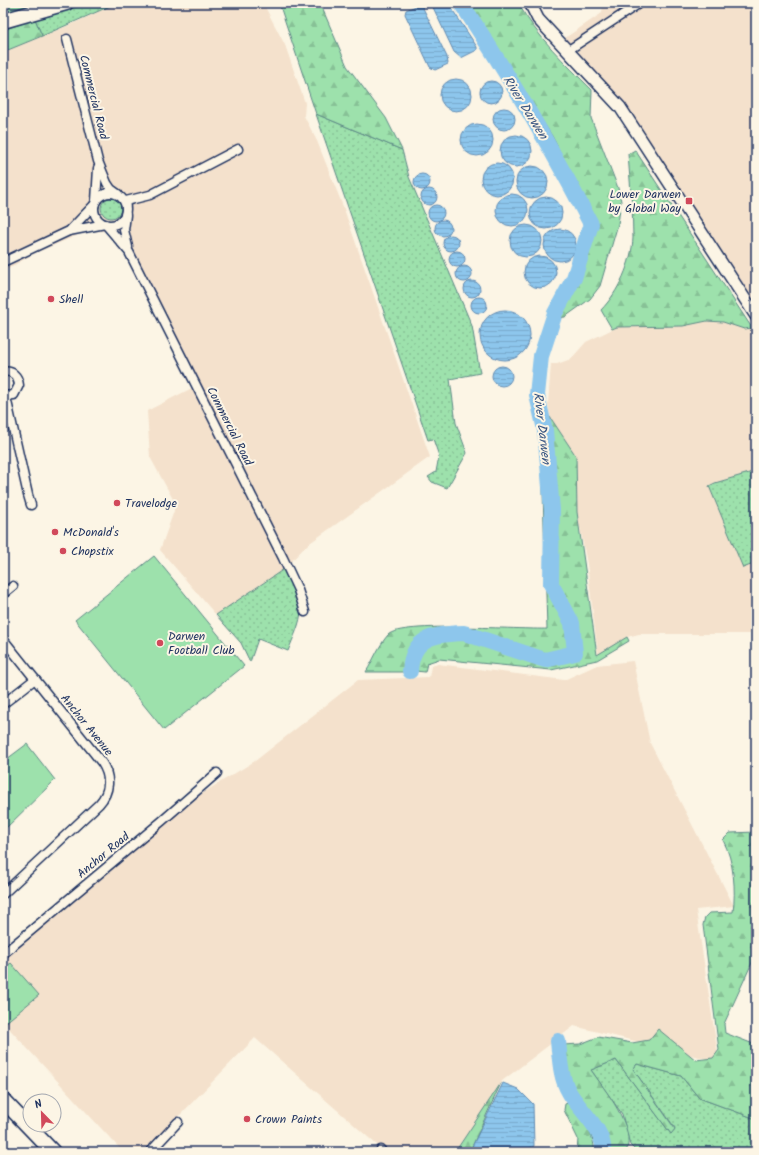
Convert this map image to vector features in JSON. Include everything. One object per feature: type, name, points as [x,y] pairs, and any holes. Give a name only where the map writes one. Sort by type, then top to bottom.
[{"type":"highway","points":[[3,21],[66,3]]},
{"type":"highway","points":[[3,1100],[52,1152]]},
{"type":"street","points":[[530,3],[538,19],[620,107],[756,316]]},
{"type":"street","points":[[567,51],[640,3]]},
{"type":"street","name":"Commercial Road","points":[[67,39],[98,162],[111,189],[118,194]]},
{"type":"street","points":[[126,201],[150,195],[238,149]]},
{"type":"street","name":"Commercial Road","points":[[95,203],[98,162]]},
{"type":"street","points":[[3,262],[69,231],[106,224],[116,224],[121,221],[126,213],[126,201],[118,194],[108,192],[103,194],[69,231]]},
{"type":"street","points":[[95,203],[97,219],[106,224]]},
{"type":"street","name":"Commercial Road","points":[[126,213],[124,230],[129,252]]},
{"type":"street","name":"Commercial Road","points":[[106,224],[129,252],[283,558],[298,590],[305,612]]},
{"type":"street","points":[[3,372],[14,374],[19,380],[17,392],[4,397],[31,505]]},
{"type":"street","points":[[3,594],[13,586]]},
{"type":"street","name":"Anchor Avenue","points":[[3,639],[102,763],[108,774],[108,787],[105,796],[99,804],[3,894]]},
{"type":"street","points":[[3,704],[35,679]]},
{"type":"street","name":"Anchor Road","points":[[3,954],[133,846],[217,773]]},
{"type":"street","points":[[152,1151],[178,1122]]},
{"type":"shaded area","points":[[117,3],[263,3],[285,45],[305,103],[304,116],[317,141],[344,209],[430,457],[307,545],[283,570],[216,615],[160,550],[174,511],[174,501],[150,457],[147,411],[192,388],[117,239],[104,231],[85,232],[33,254],[3,272],[3,52],[72,24]]},
{"type":"shaded area","points":[[603,3],[756,3],[756,316],[620,107],[559,42],[602,13]]},
{"type":"shaded area","points":[[707,321],[723,322],[744,329],[752,328],[756,334],[756,471],[709,486],[743,568],[756,563],[756,634],[639,634],[627,637],[598,655],[587,564],[577,512],[576,456],[550,417],[548,404],[551,364],[557,364],[571,359],[586,342],[617,327],[683,326]]},
{"type":"shaded area","points":[[633,661],[650,743],[734,906],[696,910],[719,1062],[574,1026],[502,1081],[455,1152],[385,1152],[255,1038],[145,1151],[123,1152],[3,1022],[3,958],[201,794],[255,761],[358,680],[429,677],[431,666],[438,664],[564,680],[597,665]]},
{"type":"green space","points":[[3,3],[37,3],[37,4],[3,13]]},
{"type":"green space","points":[[90,3],[117,3],[42,36],[35,19]]},
{"type":"green space","points":[[279,3],[320,3],[347,66],[386,118],[402,150],[316,114]]},
{"type":"green space","points":[[467,3],[518,3],[543,38],[562,60],[592,90],[591,118],[618,188],[621,201],[618,224],[600,286],[590,299],[565,317],[556,318],[578,280],[596,222],[552,136]]},
{"type":"green space","points":[[35,19],[42,36],[3,52],[3,30]]},
{"type":"green space","points":[[316,114],[402,150],[409,177],[472,326],[480,373],[450,379],[456,423],[467,453],[447,488],[432,482],[428,477],[436,472],[439,456],[433,439],[428,440]]},
{"type":"green space","points":[[635,150],[752,328],[744,329],[723,322],[707,321],[683,326],[617,327],[612,329],[601,310],[613,295],[623,277],[630,257],[633,238],[628,154]]},
{"type":"green space","points":[[111,198],[118,201],[121,208],[118,215],[111,218],[104,215],[101,208],[104,201]]},
{"type":"green space","points":[[550,417],[576,456],[577,512],[597,655],[627,637],[629,641],[597,660],[551,670],[439,659],[427,663],[425,672],[415,671],[425,647],[439,640],[453,639],[469,641],[546,664],[579,658],[577,622],[555,581]]},
{"type":"green space","points":[[542,457],[547,507],[548,584],[569,624],[571,650],[546,657],[465,632],[447,632],[433,634],[417,644],[408,658],[406,672],[366,672],[388,635],[398,631],[415,628],[437,627],[547,629]]},
{"type":"green space","points":[[756,471],[756,563],[743,568],[709,486]]},
{"type":"green space","name":"Darwen Football Club","points":[[154,556],[244,666],[164,730],[75,620]]},
{"type":"green space","points":[[284,569],[301,604],[300,620],[288,651],[258,639],[250,662],[241,643],[216,615]]},
{"type":"green space","points":[[27,744],[55,780],[3,831],[3,762]]},
{"type":"green space","points":[[756,832],[756,954],[724,1024],[725,1033],[756,1045],[756,1119],[699,1098],[681,1076],[637,1064],[633,1069],[675,1129],[671,1134],[616,1060],[591,1070],[618,1109],[627,1132],[628,1142],[626,1152],[605,1152],[603,1134],[599,1126],[570,1085],[565,1068],[562,1045],[580,1044],[598,1037],[632,1043],[649,1040],[658,1029],[696,1060],[713,1058],[719,1050],[703,925],[705,917],[709,913],[733,912],[734,885],[732,866],[723,840],[730,833]]},
{"type":"green space","points":[[11,963],[39,995],[5,1023],[3,1021],[3,969]]},
{"type":"green space","points":[[616,1060],[671,1134],[675,1128],[633,1069],[637,1064],[681,1076],[699,1098],[756,1119],[756,1152],[677,1152],[675,1150],[673,1152],[637,1152],[630,1145],[622,1114],[591,1070]]},
{"type":"green space","points":[[501,1083],[470,1151],[472,1152],[455,1152]]},
{"type":"green space","points":[[571,1102],[590,1132],[594,1152],[577,1152],[578,1139],[564,1110],[565,1104]]},
{"type":"water","points":[[431,3],[448,3],[477,47],[477,50],[461,58],[454,52]]},
{"type":"water","points":[[421,4],[447,57],[448,64],[435,70],[430,67],[405,14],[406,10]]},
{"type":"water","points":[[453,79],[459,79],[468,83],[472,95],[468,107],[459,111],[453,111],[444,107],[440,98],[440,92],[444,83]]},
{"type":"water","points":[[491,81],[499,84],[502,92],[499,100],[491,103],[483,100],[480,92],[483,84]]},
{"type":"water","points":[[504,108],[512,111],[515,119],[512,127],[504,130],[496,127],[493,119],[496,111]]},
{"type":"water","points":[[474,124],[480,124],[489,128],[493,140],[489,152],[480,156],[474,156],[465,152],[461,143],[461,137],[465,128]]},
{"type":"water","points":[[513,135],[519,135],[528,139],[532,151],[528,163],[519,167],[513,167],[504,163],[500,154],[500,148],[504,139]]},
{"type":"water","points":[[494,163],[500,163],[509,167],[513,179],[509,191],[500,195],[494,195],[485,191],[481,182],[481,176],[485,167]]},
{"type":"water","points":[[529,166],[535,166],[544,170],[548,182],[544,194],[535,198],[529,198],[520,194],[516,185],[516,179],[520,170]]},
{"type":"water","points":[[422,174],[429,179],[430,182],[425,189],[422,190],[415,185],[414,182],[419,175]]},
{"type":"water","points":[[429,189],[436,194],[437,197],[432,204],[429,205],[422,200],[421,197],[426,190]]},
{"type":"water","points":[[509,194],[515,194],[524,198],[528,210],[524,222],[515,226],[509,226],[500,222],[496,213],[496,207],[500,198]]},
{"type":"water","points":[[543,197],[549,197],[558,201],[562,213],[558,225],[549,229],[543,229],[534,225],[530,216],[530,210],[534,201]]},
{"type":"water","points":[[436,205],[443,210],[444,213],[439,220],[436,221],[429,216],[428,213],[433,206]]},
{"type":"water","points":[[443,220],[450,225],[451,228],[446,235],[443,236],[436,231],[435,228],[440,221]]},
{"type":"water","points":[[523,225],[529,225],[538,229],[542,241],[538,253],[529,257],[523,257],[514,253],[510,244],[510,238],[514,229]]},
{"type":"water","points":[[557,229],[563,229],[572,233],[576,245],[572,257],[563,261],[557,261],[548,257],[544,248],[544,242],[548,233]]},
{"type":"water","points":[[451,235],[458,240],[459,243],[454,250],[451,251],[444,246],[443,243],[448,236]]},
{"type":"water","points":[[457,251],[464,256],[465,259],[460,266],[457,267],[450,262],[449,259],[454,252]]},
{"type":"water","points":[[537,256],[543,256],[552,260],[556,272],[552,284],[543,288],[537,288],[528,284],[524,275],[524,269],[528,260]]},
{"type":"water","points":[[464,266],[471,271],[472,274],[467,281],[464,282],[457,277],[456,274],[461,267]]},
{"type":"water","points":[[472,281],[479,286],[480,289],[475,296],[472,297],[465,292],[464,289],[469,282]]},
{"type":"water","points":[[479,297],[486,302],[487,305],[482,312],[479,313],[472,308],[471,305],[476,298]]},
{"type":"water","points":[[505,310],[519,314],[526,321],[530,335],[526,349],[519,356],[505,360],[491,356],[484,349],[480,335],[484,321],[491,314]]},
{"type":"water","points":[[502,366],[509,369],[512,376],[509,383],[502,386],[495,383],[492,376],[495,369]]},
{"type":"water","points":[[503,1083],[518,1089],[533,1104],[534,1146],[522,1152],[470,1151]]},
{"type":"waterway","name":"River Darwen","points":[[410,671],[415,651],[420,644],[434,636],[443,635],[464,633],[545,660],[575,653],[572,623],[551,584],[552,510],[545,430],[537,395],[541,356],[555,313],[574,278],[591,224],[561,167],[529,112],[461,3]]},
{"type":"waterway","name":"River Darwen","points":[[558,1041],[561,1067],[566,1086],[573,1099],[596,1128],[603,1144],[603,1152]]},
{"type":"place","name":"Lower Darwen by Global Way","points":[[689,201]]},
{"type":"place","name":"Shell","points":[[51,299]]},
{"type":"place","name":"Travelodge","points":[[117,503]]},
{"type":"place","name":"McDonald's","points":[[55,532]]},
{"type":"place","name":"Chopstix","points":[[63,551]]},
{"type":"place","name":"Darwen Football Club","points":[[160,643]]},
{"type":"place","name":"Crown Paints","points":[[247,1119]]}]
